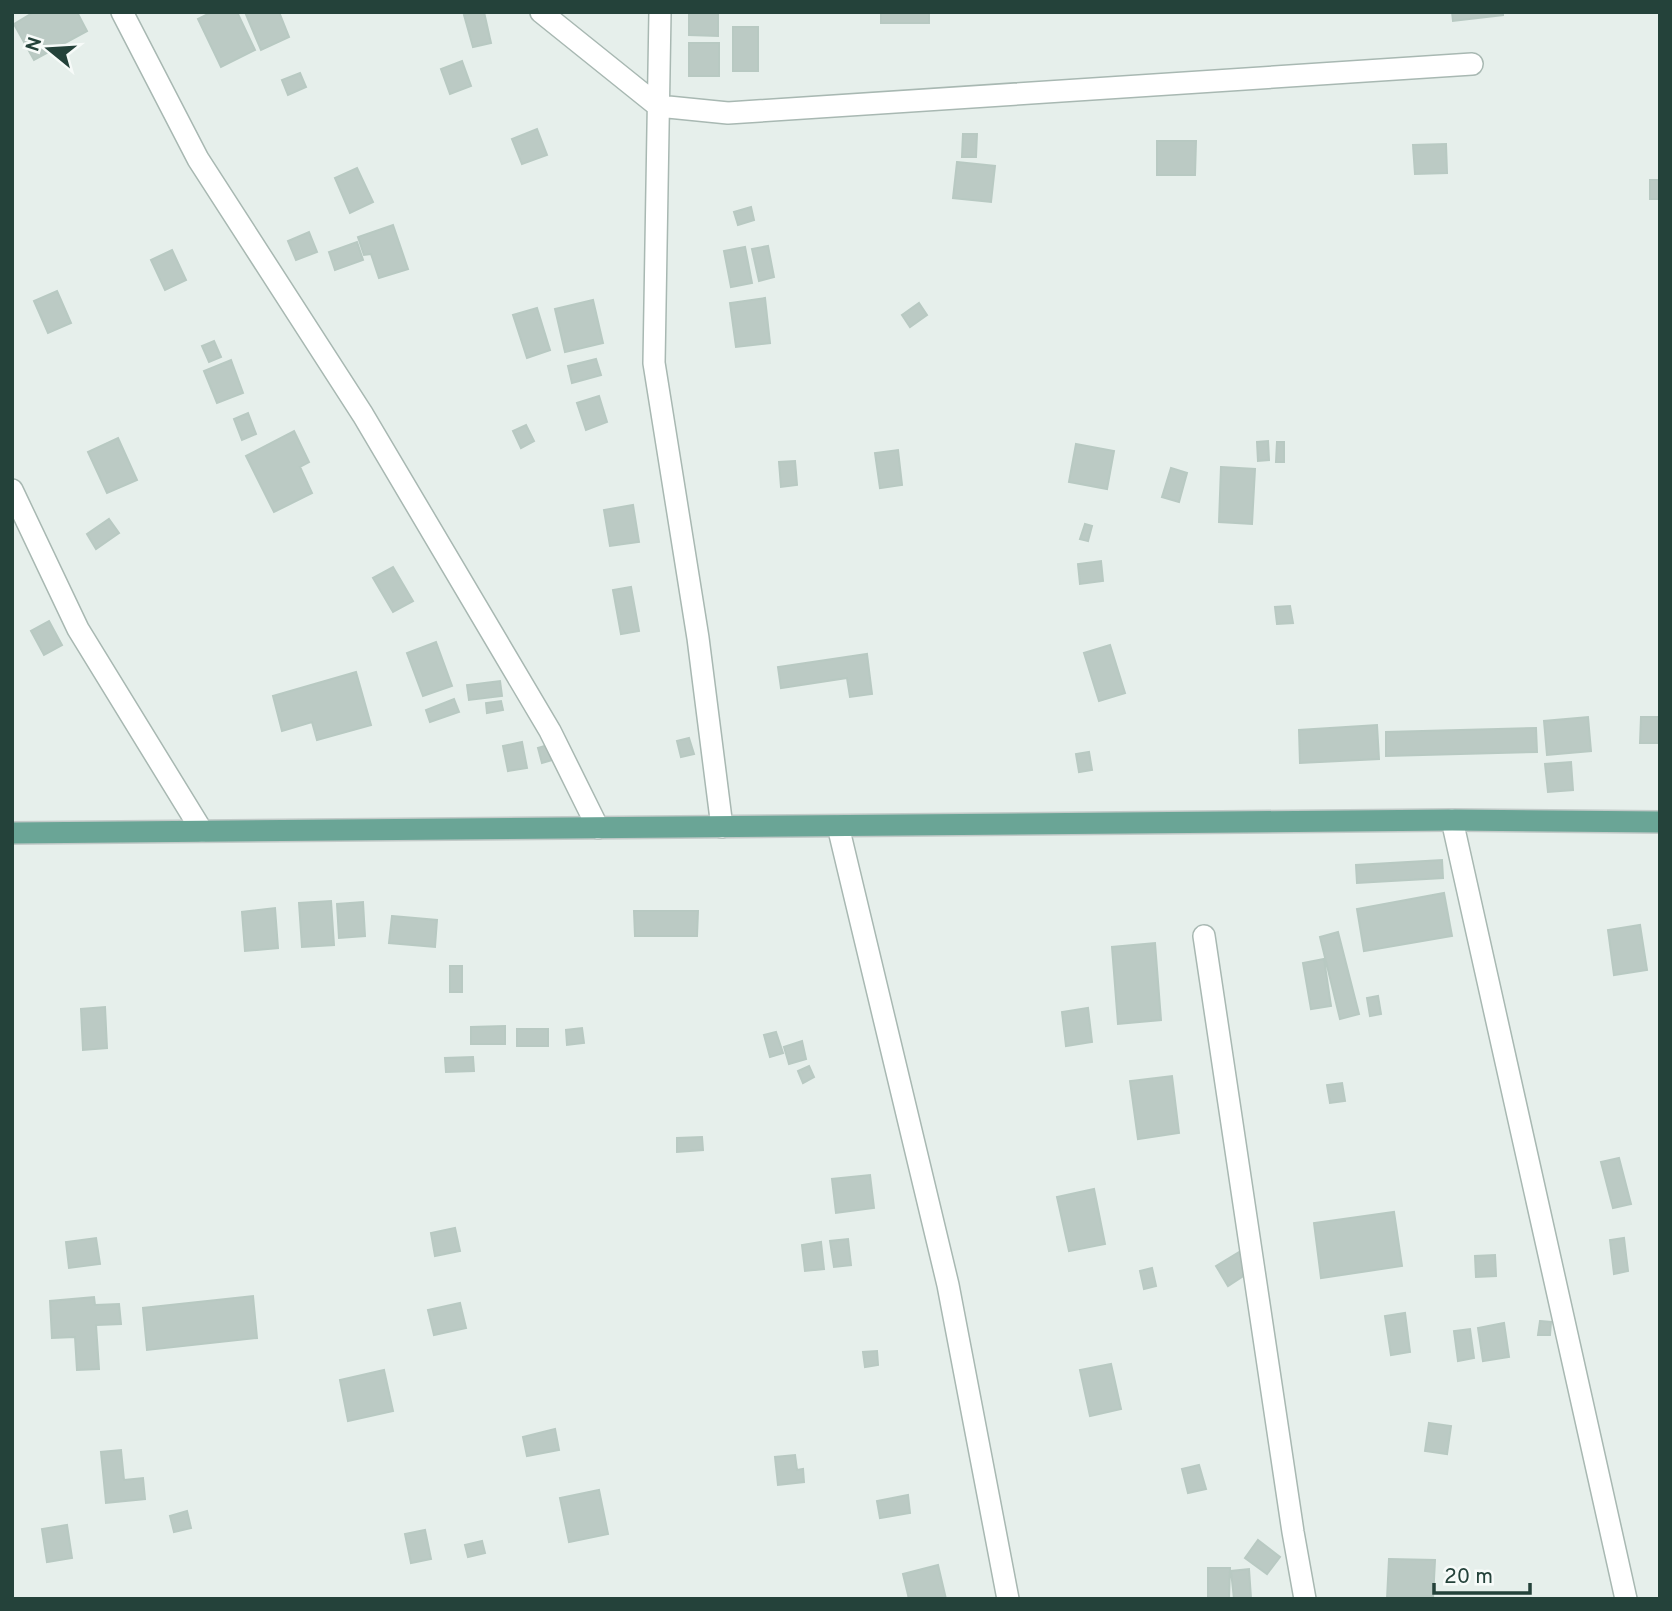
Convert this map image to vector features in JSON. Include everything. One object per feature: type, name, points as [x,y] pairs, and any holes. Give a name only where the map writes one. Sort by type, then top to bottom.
[{"type":"main road","points":[[12,833],[1452,820],[1660,822]]},
{"type":"street","points":[[122,12],[198,159],[363,415],[550,731],[598,828]]},
{"type":"street","points":[[541,12],[658,106],[728,113],[1472,64]]},
{"type":"street","points":[[660,12],[654,363],[698,638],[722,827]]},
{"type":"street","points":[[12,490],[78,629],[202,831]]},
{"type":"street","points":[[1452,820],[1626,1599]]},
{"type":"street","points":[[838,826],[947,1285],[1009,1599]]},
{"type":"street","points":[[1204,936],[1305,1599]]},
{"type":"building","points":[[34,12],[77,12],[87,31],[34,60],[14,24]]},
{"type":"building","points":[[212,12],[237,12],[255,50],[221,67],[198,19]]},
{"type":"building","points":[[245,12],[279,12],[289,37],[261,50]]},
{"type":"building","points":[[484,12],[491,43],[473,47],[464,15]]},
{"type":"building","points":[[689,12],[718,12],[718,36],[689,35]]},
{"type":"building","points":[[881,12],[929,12],[929,23],[881,23]]},
{"type":"building","points":[[1452,12],[1503,12],[1503,15],[1453,21]]},
{"type":"building","points":[[733,27],[758,27],[758,71],[733,71]]},
{"type":"building","points":[[689,43],[719,43],[719,76],[689,76]]},
{"type":"building","points":[[462,61],[471,86],[450,94],[441,69]]},
{"type":"building","points":[[300,73],[306,87],[288,95],[282,80]]},
{"type":"building","points":[[537,129],[547,155],[522,164],[512,139]]},
{"type":"building","points":[[963,134],[977,134],[976,157],[962,157]]},
{"type":"building","points":[[1157,141],[1196,141],[1195,175],[1157,175]]},
{"type":"building","points":[[1446,144],[1447,173],[1415,174],[1413,145]]},
{"type":"building","points":[[957,162],[995,166],[991,202],[953,198]]},
{"type":"building","points":[[357,168],[373,202],[350,213],[335,178]]},
{"type":"building","points":[[1650,180],[1660,180],[1660,199],[1650,199]]},
{"type":"building","points":[[751,207],[754,220],[738,225],[734,212]]},
{"type":"building","points":[[393,225],[408,269],[379,278],[371,254],[364,255],[358,237]]},
{"type":"building","points":[[309,232],[317,252],[296,260],[288,241]]},
{"type":"building","points":[[357,242],[363,260],[335,270],[329,252]]},
{"type":"building","points":[[768,246],[774,277],[759,281],[752,249]]},
{"type":"building","points":[[745,247],[752,283],[731,287],[724,251]]},
{"type":"building","points":[[172,250],[186,280],[165,290],[151,260]]},
{"type":"building","points":[[57,291],[71,323],[48,333],[34,301]]},
{"type":"building","points":[[765,298],[770,343],[736,347],[730,303]]},
{"type":"building","points":[[593,300],[603,343],[565,352],[555,309]]},
{"type":"building","points":[[919,303],[927,315],[910,327],[902,315]]},
{"type":"building","points":[[537,308],[550,350],[527,358],[513,315]]},
{"type":"building","points":[[214,341],[221,357],[209,362],[202,346]]},
{"type":"building","points":[[596,359],[601,375],[572,383],[568,366]]},
{"type":"building","points":[[231,360],[243,393],[217,403],[204,371]]},
{"type":"building","points":[[599,396],[607,422],[586,430],[577,403]]},
{"type":"building","points":[[248,413],[256,434],[242,440],[234,419]]},
{"type":"building","points":[[526,425],[534,441],[521,448],[513,431]]},
{"type":"building","points":[[294,431],[309,462],[300,467],[312,493],[274,512],[246,456]]},
{"type":"building","points":[[118,438],[137,480],[107,493],[88,452]]},
{"type":"building","points":[[1268,441],[1269,460],[1258,461],[1257,442]]},
{"type":"building","points":[[1277,442],[1284,442],[1284,462],[1276,462]]},
{"type":"building","points":[[1076,444],[1114,451],[1107,489],[1069,482]]},
{"type":"building","points":[[898,450],[902,485],[880,488],[875,453]]},
{"type":"building","points":[[795,461],[797,485],[781,487],[779,462]]},
{"type":"building","points":[[1221,467],[1255,469],[1252,524],[1219,522]]},
{"type":"building","points":[[1171,468],[1187,473],[1179,502],[1162,497]]},
{"type":"building","points":[[633,505],[639,542],[610,546],[604,510]]},
{"type":"building","points":[[109,519],[119,533],[96,549],[87,534]]},
{"type":"building","points":[[1085,524],[1092,526],[1088,541],[1080,539]]},
{"type":"building","points":[[1101,561],[1103,581],[1080,584],[1078,564]]},
{"type":"building","points":[[393,567],[413,601],[393,612],[373,578]]},
{"type":"building","points":[[631,587],[639,631],[621,634],[613,590]]},
{"type":"building","points":[[1290,606],[1293,623],[1277,624],[1275,607]]},
{"type":"building","points":[[49,621],[62,645],[44,655],[31,631]]},
{"type":"building","points":[[436,642],[452,686],[423,696],[407,653]]},
{"type":"building","points":[[1110,645],[1125,693],[1099,701],[1084,653]]},
{"type":"building","points":[[867,654],[872,694],[850,697],[847,678],[781,688],[778,667]]},
{"type":"building","points":[[356,672],[371,725],[317,740],[312,722],[282,731],[273,696]]},
{"type":"building","points":[[500,681],[502,696],[469,700],[467,685]]},
{"type":"building","points":[[454,699],[459,712],[430,722],[426,710]]},
{"type":"building","points":[[501,701],[503,710],[487,713],[486,703]]},
{"type":"building","points":[[1588,717],[1591,751],[1547,755],[1544,721]]},
{"type":"building","points":[[1641,717],[1660,717],[1660,743],[1640,743]]},
{"type":"building","points":[[1377,725],[1379,759],[1300,763],[1299,730]]},
{"type":"building","points":[[1536,728],[1537,752],[1386,756],[1386,732]]},
{"type":"building","points":[[689,738],[694,754],[681,757],[677,741]]},
{"type":"building","points":[[522,742],[527,768],[508,771],[503,746]]},
{"type":"building","points":[[548,745],[552,760],[542,763],[538,748]]},
{"type":"building","points":[[1089,752],[1092,770],[1079,772],[1076,754]]},
{"type":"building","points":[[1571,762],[1573,790],[1548,792],[1545,764]]},
{"type":"building","points":[[1442,860],[1443,878],[1357,883],[1356,865]]},
{"type":"building","points":[[1444,893],[1452,936],[1364,951],[1357,909]]},
{"type":"building","points":[[331,901],[334,945],[302,947],[299,903]]},
{"type":"building","points":[[363,902],[365,936],[339,938],[337,904]]},
{"type":"building","points":[[275,908],[278,948],[245,951],[242,912]]},
{"type":"building","points":[[634,911],[698,911],[697,936],[635,936]]},
{"type":"building","points":[[392,916],[437,920],[435,947],[389,943]]},
{"type":"building","points":[[1640,925],[1647,970],[1614,975],[1608,930]]},
{"type":"building","points":[[1338,932],[1359,1014],[1340,1019],[1320,937]]},
{"type":"building","points":[[1155,943],[1161,1020],[1118,1024],[1112,947]]},
{"type":"building","points":[[1324,959],[1331,1006],[1311,1009],[1303,963]]},
{"type":"building","points":[[450,966],[462,966],[462,992],[450,992]]},
{"type":"building","points":[[1378,996],[1381,1014],[1370,1016],[1367,998]]},
{"type":"building","points":[[105,1007],[107,1048],[83,1050],[81,1009]]},
{"type":"building","points":[[1088,1008],[1092,1042],[1066,1046],[1062,1012]]},
{"type":"building","points":[[505,1026],[505,1044],[471,1044],[471,1027]]},
{"type":"building","points":[[582,1028],[584,1043],[567,1045],[566,1030]]},
{"type":"building","points":[[517,1029],[548,1029],[548,1046],[517,1046]]},
{"type":"building","points":[[776,1032],[783,1053],[770,1057],[764,1035]]},
{"type":"building","points":[[802,1041],[806,1059],[789,1064],[784,1047]]},
{"type":"building","points":[[473,1057],[474,1071],[446,1072],[445,1058]]},
{"type":"building","points":[[809,1066],[814,1077],[803,1083],[798,1071]]},
{"type":"building","points":[[1172,1076],[1179,1133],[1138,1139],[1130,1081]]},
{"type":"building","points":[[1342,1083],[1345,1101],[1330,1103],[1327,1085]]},
{"type":"building","points":[[702,1137],[703,1150],[677,1152],[677,1138]]},
{"type":"building","points":[[1619,1158],[1631,1204],[1613,1208],[1601,1162]]},
{"type":"building","points":[[870,1175],[874,1208],[836,1213],[832,1179]]},
{"type":"building","points":[[1094,1189],[1105,1244],[1069,1251],[1057,1197]]},
{"type":"building","points":[[1394,1212],[1402,1266],[1321,1278],[1314,1223]]},
{"type":"building","points":[[455,1228],[460,1251],[435,1256],[431,1233]]},
{"type":"building","points":[[96,1238],[100,1264],[69,1268],[66,1242]]},
{"type":"building","points":[[1624,1238],[1628,1271],[1614,1274],[1610,1240]]},
{"type":"building","points":[[848,1239],[851,1265],[834,1267],[830,1241]]},
{"type":"building","points":[[821,1242],[824,1269],[805,1271],[802,1245]]},
{"type":"building","points":[[1239,1252],[1251,1271],[1228,1286],[1216,1266]]},
{"type":"building","points":[[1495,1255],[1496,1276],[1476,1277],[1475,1256]]},
{"type":"building","points":[[1152,1268],[1156,1286],[1144,1289],[1140,1271]]},
{"type":"building","points":[[253,1296],[257,1338],[147,1350],[143,1308]]},
{"type":"building","points":[[94,1297],[95,1305],[119,1304],[121,1324],[96,1325],[99,1369],[77,1370],[75,1337],[52,1338],[50,1301]]},
{"type":"building","points":[[460,1303],[466,1328],[434,1335],[428,1310]]},
{"type":"building","points":[[1405,1313],[1410,1352],[1391,1355],[1385,1316]]},
{"type":"building","points":[[1540,1321],[1551,1322],[1550,1335],[1538,1335]]},
{"type":"building","points":[[1504,1323],[1509,1357],[1483,1361],[1478,1328]]},
{"type":"building","points":[[1470,1329],[1474,1358],[1458,1361],[1454,1331]]},
{"type":"building","points":[[877,1351],[878,1365],[865,1367],[863,1352]]},
{"type":"building","points":[[1111,1364],[1121,1409],[1090,1416],[1080,1370]]},
{"type":"building","points":[[384,1370],[393,1411],[348,1421],[340,1380]]},
{"type":"building","points":[[1429,1423],[1451,1426],[1447,1454],[1425,1451]]},
{"type":"building","points":[[555,1429],[559,1450],[527,1456],[523,1437]]},
{"type":"building","points":[[121,1450],[124,1480],[143,1478],[145,1499],[106,1503],[101,1452]]},
{"type":"building","points":[[795,1455],[797,1470],[803,1469],[804,1482],[778,1485],[775,1457]]},
{"type":"building","points":[[1199,1465],[1206,1489],[1188,1493],[1182,1469]]},
{"type":"building","points":[[599,1490],[608,1534],[569,1542],[560,1498]]},
{"type":"building","points":[[908,1495],[910,1513],[880,1518],[877,1501]]},
{"type":"building","points":[[187,1511],[191,1528],[174,1532],[170,1516]]},
{"type":"building","points":[[67,1525],[72,1558],[47,1562],[42,1529]]},
{"type":"building","points":[[425,1530],[431,1559],[411,1563],[405,1534]]},
{"type":"building","points":[[1258,1540],[1280,1557],[1267,1574],[1245,1558]]},
{"type":"building","points":[[482,1541],[485,1553],[468,1557],[465,1545]]},
{"type":"building","points":[[1389,1559],[1435,1560],[1433,1599],[1387,1599]]},
{"type":"building","points":[[938,1565],[946,1599],[909,1599],[903,1574]]},
{"type":"building","points":[[1208,1568],[1230,1568],[1229,1599],[1208,1599]]},
{"type":"building","points":[[1249,1569],[1251,1598],[1234,1599],[1231,1571]]}]
